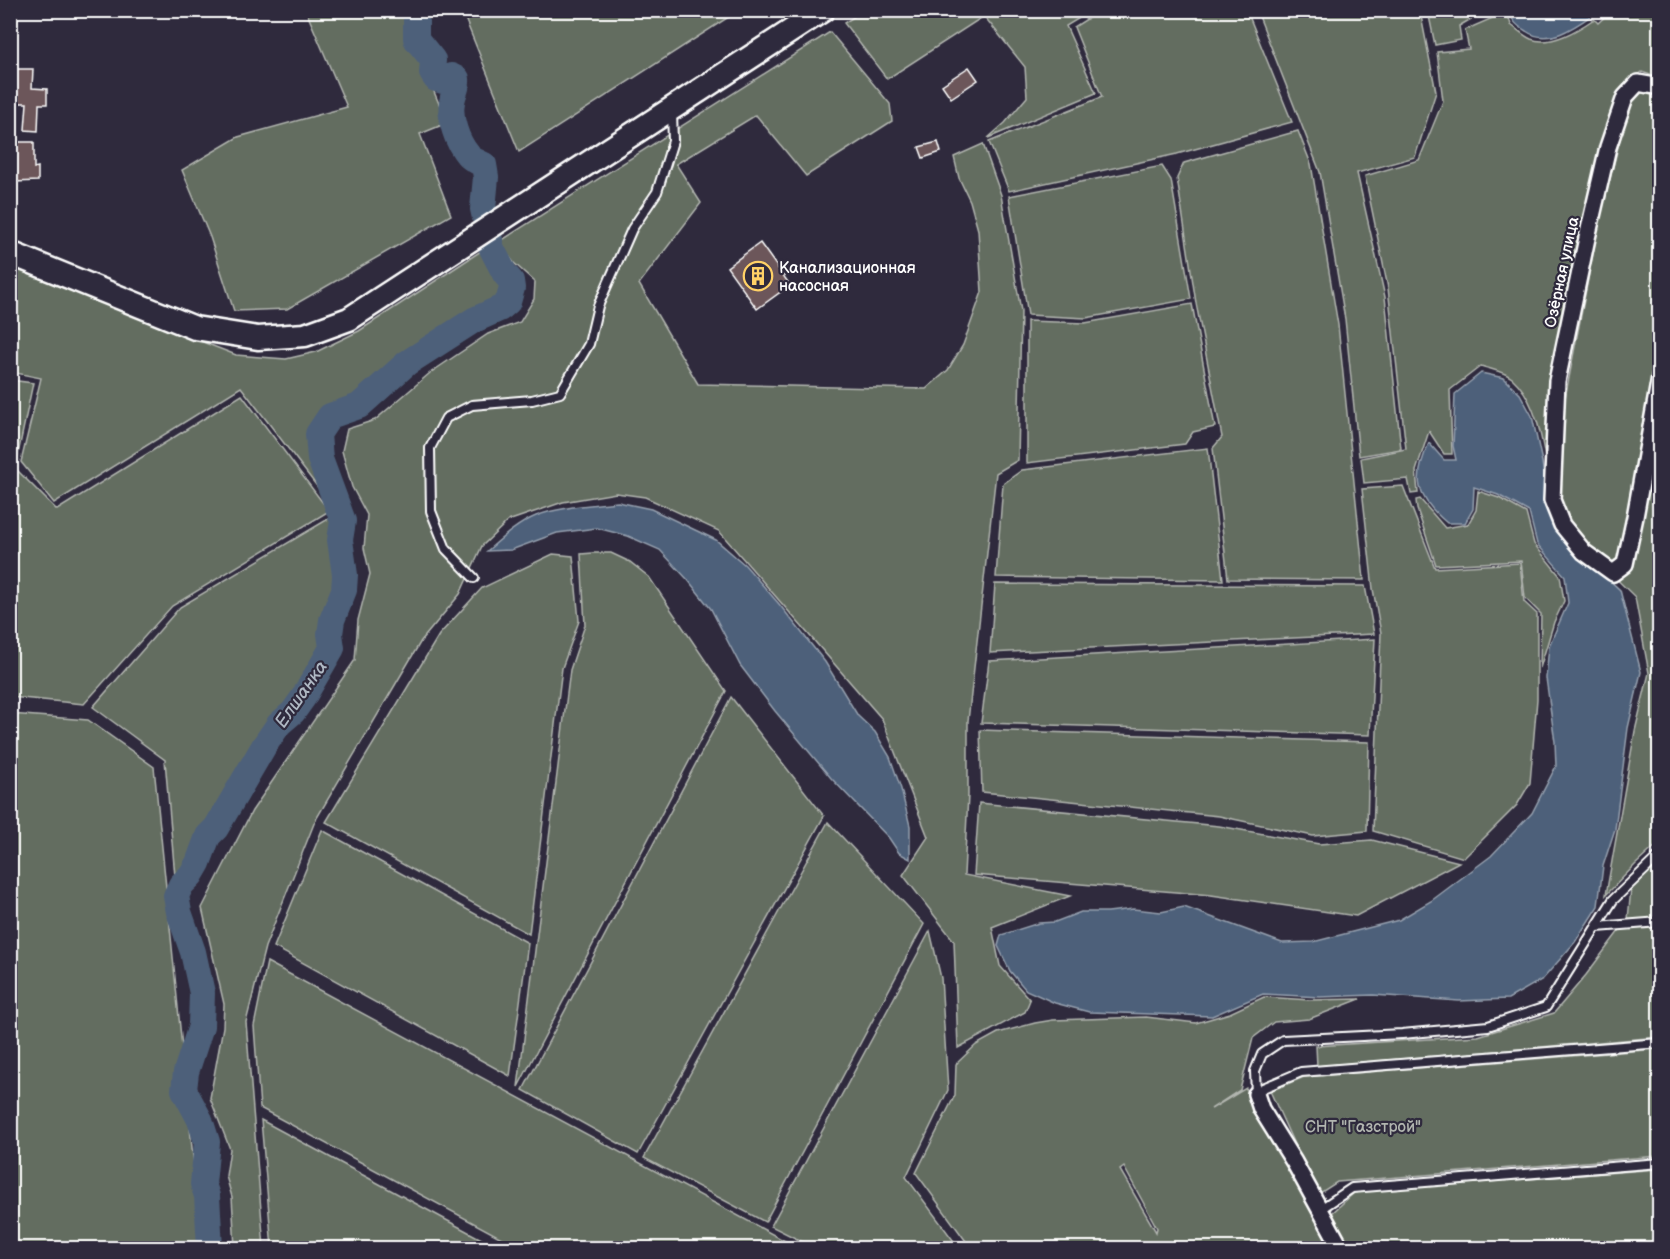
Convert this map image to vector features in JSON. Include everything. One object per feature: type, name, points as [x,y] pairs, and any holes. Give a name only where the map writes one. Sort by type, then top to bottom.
[{"type":"main road","points":[[10,253],[195,328],[258,338],[305,335],[349,319],[823,10]]},
{"type":"street","name":"Озёрная улица","points":[[1659,87],[1638,83],[1625,97],[1608,147],[1557,381],[1552,500],[1562,525],[1584,552],[1613,573],[1625,564],[1659,377]]},
{"type":"street","points":[[1256,1094],[1261,1109],[1294,1162],[1318,1210],[1341,1248]]},
{"type":"lane","points":[[474,578],[446,549],[431,511],[430,448],[446,418],[472,405],[532,400],[560,393],[589,344],[598,306],[632,229],[657,192],[673,141],[672,109]]},
{"type":"lane","points":[[1256,1094],[1255,1071],[1262,1054],[1283,1040],[1402,1034],[1488,1026],[1546,1006],[1613,900],[1659,855]]},
{"type":"lane","points":[[1597,927],[1659,922]]},
{"type":"lane","points":[[1256,1094],[1263,1088],[1301,1072],[1659,1043]]},
{"type":"lane","points":[[1318,1210],[1352,1188],[1659,1163]]},
{"type":"green space","points":[[1101,10],[1247,11],[1292,122],[1177,154],[1009,191],[989,142],[1102,97],[1074,27]]},
{"type":"green space","points":[[1485,10],[1459,26],[1461,40],[1435,45],[1428,11]]},
{"type":"green space","points":[[306,11],[411,11],[412,39],[447,123],[420,134],[451,215],[287,309],[234,311],[210,237],[182,170],[238,137],[347,107]]},
{"type":"green space","points":[[462,11],[738,11],[519,152]]},
{"type":"green space","points":[[863,11],[1091,11],[1066,26],[1096,93],[988,138],[1005,123],[1027,97],[1025,67],[984,16],[887,79],[844,23]]},
{"type":"green space","points":[[1257,11],[1420,11],[1436,92],[1415,157],[1357,173],[1385,297],[1401,449],[1359,456],[1345,319],[1320,172]]},
{"type":"green space","points":[[1492,11],[1507,11],[1511,25],[1528,38],[1547,41],[1564,36],[1594,19],[1598,23],[1611,11],[1659,11],[1659,78],[1642,72],[1622,88],[1583,220],[1552,381],[1550,488],[1543,444],[1529,401],[1512,378],[1481,366],[1450,390],[1452,454],[1444,454],[1429,431],[1416,471],[1418,493],[1411,494],[1408,479],[1364,483],[1361,458],[1406,449],[1388,288],[1365,176],[1419,160],[1443,101],[1437,52],[1469,49],[1465,30],[1495,17]]},
{"type":"green space","points":[[830,32],[890,104],[892,121],[806,176],[756,115],[676,164],[701,203],[639,284],[698,384],[926,389],[948,370],[963,345],[982,292],[978,230],[970,201],[959,178],[954,157],[983,144],[1001,195],[1021,311],[1018,460],[996,473],[968,721],[968,795],[964,875],[1070,896],[992,927],[1000,966],[1030,1000],[1025,1012],[958,1048],[954,941],[903,875],[928,837],[882,719],[719,531],[645,497],[616,493],[563,502],[508,521],[482,546],[460,594],[421,641],[315,821],[265,947],[246,1022],[264,1248],[235,1248],[232,1197],[226,1176],[230,1149],[210,1098],[223,1027],[224,1004],[202,908],[252,811],[355,660],[358,620],[370,574],[364,548],[367,515],[352,487],[342,451],[347,429],[375,420],[430,373],[488,334],[520,322],[534,299],[535,282],[514,263],[499,242]]},
{"type":"green space","points":[[1647,88],[1660,96],[1659,843],[1606,895],[1635,731],[1649,673],[1635,597],[1590,553],[1560,515],[1556,445],[1599,222],[1631,96]]},
{"type":"green space","points":[[1298,131],[1311,164],[1338,325],[1364,580],[1228,579],[1213,448],[1222,437],[1196,303],[1177,178],[1184,163]]},
{"type":"green space","points":[[1162,166],[1171,180],[1191,299],[1086,318],[1028,315],[1009,196]]},
{"type":"green space","points":[[481,251],[520,291],[517,306],[479,323],[424,359],[369,406],[345,413],[327,429],[329,465],[343,507],[332,506],[241,387],[54,503],[21,462],[41,378],[11,372],[10,267],[236,355],[286,359],[316,352],[359,331]]},
{"type":"green space","points":[[1192,304],[1215,427],[1193,432],[1185,444],[1027,463],[1027,321],[1085,323]]},
{"type":"green space","points":[[10,380],[33,383],[15,468],[57,510],[242,395],[329,511],[172,606],[84,704],[11,697]]},
{"type":"green space","points":[[1208,448],[1223,580],[996,577],[1003,484],[1022,470]]},
{"type":"green space","points":[[1403,486],[1435,568],[1520,563],[1524,602],[1537,614],[1537,699],[1530,783],[1517,805],[1464,858],[1373,831],[1381,633],[1373,589],[1362,489]]},
{"type":"green space","points":[[1478,491],[1499,498],[1526,513],[1534,544],[1560,576],[1564,601],[1554,622],[1540,668],[1541,614],[1525,598],[1521,561],[1436,565],[1416,500],[1420,499],[1445,528],[1468,524],[1476,510]]},
{"type":"green space","points":[[349,513],[349,568],[338,654],[306,707],[285,727],[177,900],[165,760],[93,707],[180,607],[335,515]]},
{"type":"green space","points":[[611,553],[630,562],[649,577],[726,691],[518,1087],[570,670],[585,625],[581,554]]},
{"type":"green space","points":[[553,554],[573,556],[579,621],[562,668],[529,934],[326,822],[439,635],[482,588]]},
{"type":"green space","points":[[995,584],[1365,586],[1374,634],[990,653]]},
{"type":"green space","points":[[1375,639],[1370,735],[981,723],[989,661]]},
{"type":"green space","points":[[731,697],[824,816],[638,1154],[523,1090]]},
{"type":"green space","points":[[10,714],[88,720],[154,767],[202,1248],[11,1248]]},
{"type":"green space","points":[[980,730],[1369,742],[1367,831],[1313,836],[1219,816],[982,792]]},
{"type":"green space","points":[[979,803],[1219,826],[1319,844],[1372,840],[1459,862],[1356,916],[1211,895],[974,875]]},
{"type":"green space","points":[[828,822],[924,924],[765,1222],[644,1158]]},
{"type":"green space","points":[[322,830],[528,943],[510,1076],[274,947]]},
{"type":"green space","points":[[1659,863],[1659,1037],[1317,1066],[1316,1046],[1478,1036],[1554,1013],[1628,919],[1631,889]]},
{"type":"green space","points":[[930,931],[941,978],[948,1090],[906,1177],[959,1248],[815,1248],[771,1226]]},
{"type":"green space","points":[[267,962],[798,1248],[520,1248],[260,1108],[254,1026]]},
{"type":"green space","points":[[1264,997],[1310,1000],[1360,999],[1309,1019],[1274,1022],[1253,1038],[1240,1090],[1211,1109],[1246,1088],[1336,1248],[971,1248],[916,1173],[955,1095],[956,1064],[976,1045],[998,1033],[1053,1020],[1146,1017],[1196,1023],[1230,1013]],"holes":[[[1124,1167],[1157,1228],[1156,1232],[1120,1170]]]},
{"type":"green space","name":"СНТ \"Газстрой\"","points":[[1659,1049],[1659,1156],[1337,1182],[1317,1195],[1270,1091],[1304,1077]]},
{"type":"green space","points":[[261,1120],[498,1248],[272,1248]]},
{"type":"green space","points":[[1659,1169],[1659,1248],[1351,1248],[1331,1214],[1355,1192]]},
{"type":"water","points":[[1509,10],[1598,11],[1564,32],[1545,37],[1535,36],[1520,27]]},
{"type":"water","points":[[1481,373],[1504,378],[1520,394],[1532,416],[1547,500],[1574,547],[1620,590],[1641,672],[1628,728],[1615,829],[1603,866],[1598,906],[1575,942],[1543,979],[1508,999],[1459,1001],[1373,995],[1320,997],[1263,994],[1212,1016],[1089,1012],[1055,1003],[1026,990],[1010,971],[998,946],[1001,935],[1039,923],[1055,922],[1081,912],[1133,909],[1161,912],[1184,907],[1282,943],[1313,942],[1399,920],[1431,901],[1491,856],[1532,813],[1556,766],[1546,678],[1549,646],[1568,603],[1565,576],[1537,544],[1529,512],[1498,495],[1474,487],[1473,509],[1465,523],[1447,523],[1429,505],[1420,487],[1420,467],[1429,443],[1444,460],[1456,460],[1453,446],[1455,394]]},
{"type":"water","points":[[618,502],[651,509],[716,540],[745,565],[779,604],[825,662],[858,716],[875,732],[890,757],[910,826],[910,859],[899,853],[889,838],[831,778],[775,711],[740,665],[711,609],[660,550],[628,536],[597,528],[557,533],[511,550],[487,551],[516,527],[536,516],[565,508]]},
{"type":"building","points":[[969,67],[978,80],[951,98],[942,85]]},
{"type":"building","points":[[16,69],[33,69],[32,88],[47,89],[47,104],[39,104],[38,131],[25,130],[27,103],[15,103]]},
{"type":"building","points":[[12,142],[34,142],[34,168],[38,167],[38,181],[14,182]]},
{"type":"building","points":[[938,142],[941,152],[923,158],[919,147]]},
{"type":"building","name":"Канализационная насосная","points":[[760,243],[790,285],[757,309],[727,267]]},
{"type":"waterway","name":"Елшанка","points":[[210,1248],[207,1196],[203,1184],[207,1142],[200,1120],[184,1090],[186,1072],[201,1026],[202,993],[193,952],[176,896],[181,885],[198,863],[208,836],[216,828],[264,746],[279,724],[293,712],[303,698],[332,648],[330,634],[332,620],[344,590],[345,575],[340,540],[343,521],[320,459],[318,434],[330,416],[359,406],[407,363],[474,320],[501,308],[508,302],[512,288],[511,281],[492,249],[483,209],[486,177],[484,165],[471,158],[464,150],[453,123],[451,109],[457,79],[451,76],[443,81],[436,79],[432,73],[433,60],[416,39],[416,10]]},
{"type":"place","name":"Канализационная насосная","points":[[758,276]]}]
